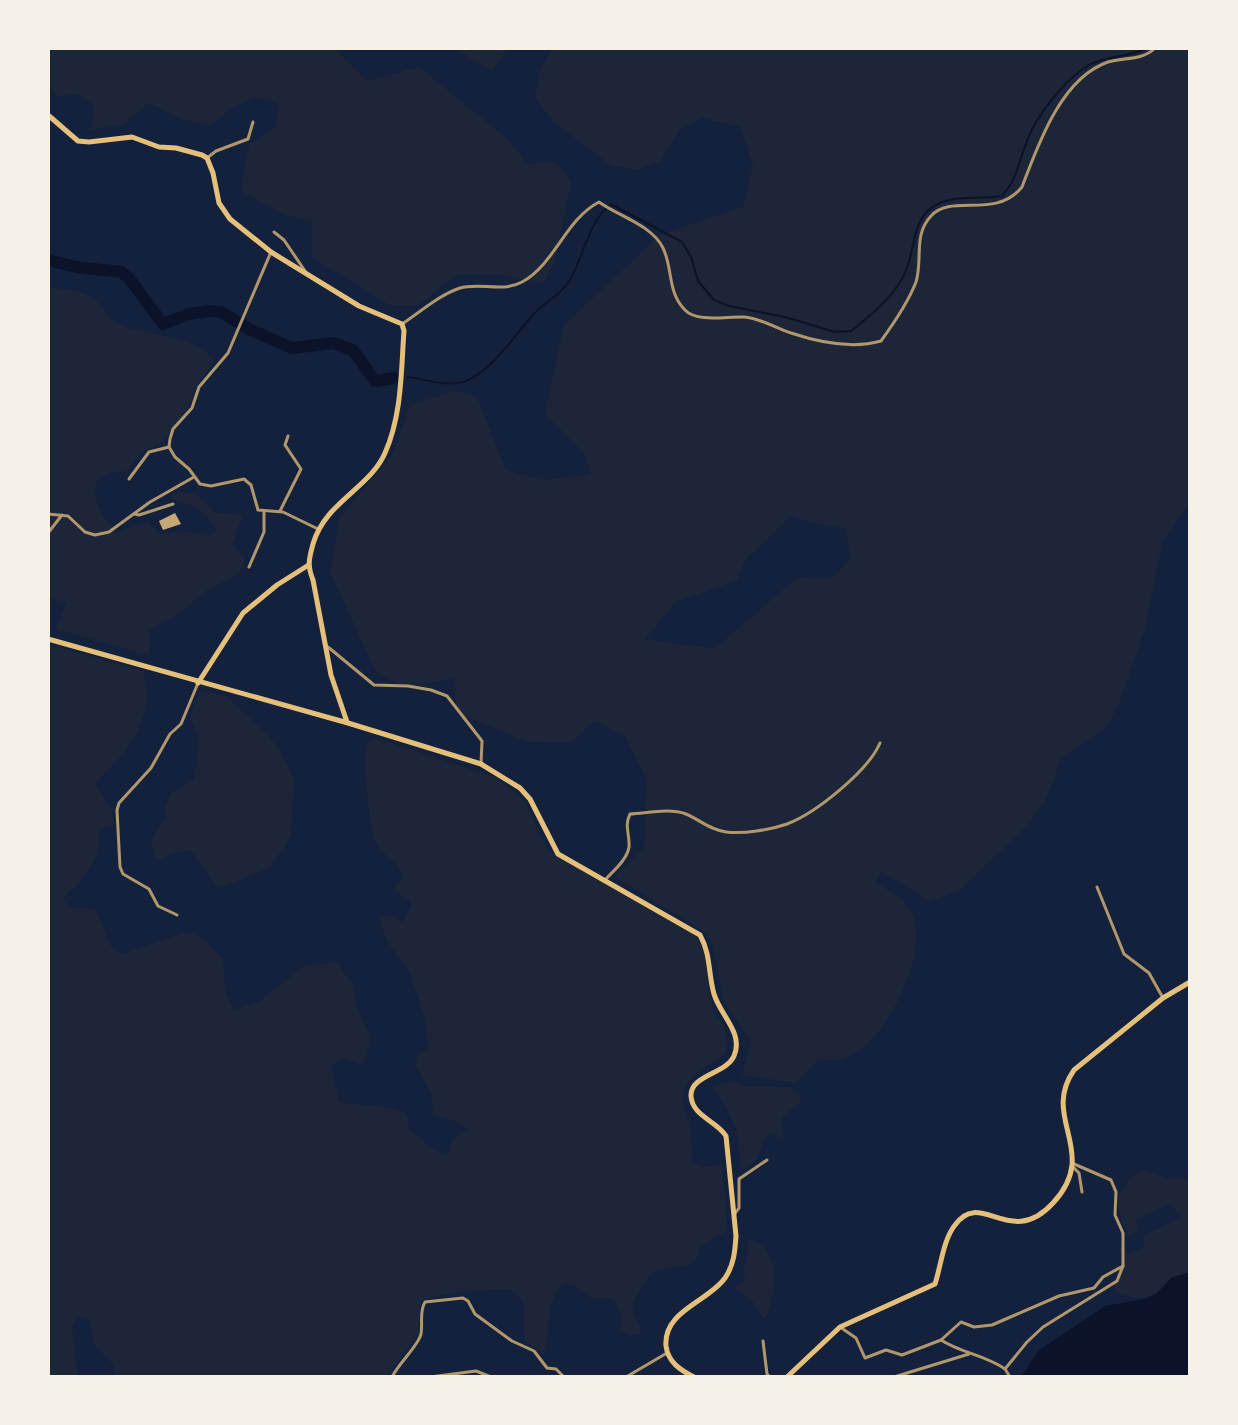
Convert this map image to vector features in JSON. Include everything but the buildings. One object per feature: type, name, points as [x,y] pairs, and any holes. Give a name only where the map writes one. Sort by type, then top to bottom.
[{"type":"main road","points":[[48,115],[78,141],[132,137],[207,158],[223,212],[271,252],[307,275],[359,306],[402,324],[398,411],[393,435],[383,458],[318,529],[307,565],[313,580],[337,695],[348,723]]},
{"type":"main road","points":[[198,683],[243,613],[307,565]]},
{"type":"main road","points":[[48,639],[348,723],[481,764],[520,788],[537,810],[558,854],[700,935],[708,949],[715,998],[731,1025],[736,1053],[724,1067],[696,1084],[691,1091],[691,1099],[700,1114],[722,1129],[726,1136],[735,1252],[731,1267],[714,1289],[668,1327],[667,1353],[680,1370],[694,1377]]},
{"type":"main road","points":[[787,1377],[840,1327],[935,1284],[954,1225],[963,1217],[974,1212],[987,1213],[1007,1222],[1019,1223],[1031,1220],[1053,1203],[1074,1166],[1062,1103],[1074,1070],[1163,998],[1190,982]]},
{"type":"street","points":[[402,324],[462,287],[503,288],[520,284],[535,272],[589,207],[599,202],[653,235],[662,246],[671,286],[689,314],[698,317],[748,317],[790,333],[839,344],[881,341],[904,307],[915,282],[918,247],[929,218],[939,209],[1001,204],[1015,196],[1022,187],[1050,117],[1074,88],[1091,71],[1108,62],[1142,56],[1155,48]]},
{"type":"street","points":[[207,158],[216,151],[248,139],[253,122]]},
{"type":"street","points":[[274,232],[284,240],[307,275]]},
{"type":"street","points":[[271,252],[228,353],[199,387],[192,408],[173,429],[169,447],[200,484],[211,486],[248,480],[258,510],[280,511],[318,529]]},
{"type":"street","points":[[280,511],[301,469],[285,445],[288,436]]},
{"type":"street","points":[[129,479],[149,452],[169,447]]},
{"type":"street","points":[[48,514],[68,516],[85,532],[95,535],[109,532],[194,477]]},
{"type":"street","points":[[134,514],[173,504]]},
{"type":"street","points":[[249,567],[264,532],[264,511]]},
{"type":"street","points":[[48,533],[62,515]]},
{"type":"street","points":[[325,644],[374,685],[419,688],[447,696],[482,741],[481,764]]},
{"type":"street","points":[[177,915],[158,906],[149,889],[123,874],[117,810],[119,803],[151,768],[170,734],[181,724],[198,683]]},
{"type":"street","points":[[605,880],[627,855],[626,823],[630,814],[674,811],[724,832],[786,824],[803,816],[857,775],[870,763],[880,743]]},
{"type":"street","points":[[1097,887],[1124,954],[1149,973],[1163,998]]},
{"type":"street","points":[[734,1215],[739,1208],[739,1179],[767,1160]]},
{"type":"street","points":[[1074,1166],[1079,1173],[1082,1192]]},
{"type":"street","points":[[1005,1369],[1043,1327],[1117,1281],[1123,1266],[1123,1233],[1115,1215],[1116,1192],[1111,1180],[1074,1166]]},
{"type":"street","points":[[840,1327],[856,1338],[865,1358],[886,1350],[902,1355],[941,1340],[961,1322],[974,1327],[992,1325],[1059,1296],[1094,1288],[1103,1277],[1123,1266]]},
{"type":"street","points":[[392,1377],[398,1364],[421,1336],[422,1306],[425,1302],[463,1298],[475,1314],[512,1341],[534,1351],[547,1368],[556,1369],[564,1377]]},
{"type":"street","points":[[941,1340],[969,1354],[992,1360],[1010,1377]]},
{"type":"street","points":[[763,1341],[770,1377]]},
{"type":"street","points":[[626,1377],[667,1353]]},
{"type":"street","points":[[894,1377],[969,1354]]},
{"type":"street","points":[[430,1377],[476,1371],[491,1377]]},
{"type":"shaded area","points":[[48,48],[335,48],[367,81],[419,67],[509,140],[527,164],[555,161],[571,182],[555,260],[544,283],[500,275],[456,275],[418,306],[389,305],[312,257],[312,222],[286,215],[241,191],[249,145],[275,127],[280,104],[254,97],[232,108],[209,126],[182,119],[148,103],[123,125],[90,130],[95,106],[78,95],[56,96],[48,85]]},
{"type":"shaded area","points":[[460,48],[508,48],[492,71],[461,52]]},
{"type":"shaded area","points":[[554,48],[1190,48],[1190,503],[1163,540],[1145,628],[1120,701],[1106,728],[1061,759],[1045,802],[1022,831],[958,891],[929,901],[881,871],[876,883],[904,902],[915,920],[913,962],[905,985],[882,1027],[868,1043],[846,1057],[819,1060],[796,1083],[742,1075],[751,1042],[724,1002],[712,941],[703,931],[615,877],[644,848],[647,780],[625,736],[594,720],[571,743],[528,742],[457,713],[454,678],[405,687],[375,670],[330,572],[340,517],[392,455],[411,404],[456,391],[477,397],[506,470],[543,480],[591,474],[584,453],[545,414],[564,325],[660,235],[743,207],[753,165],[740,127],[702,118],[679,130],[661,161],[637,170],[611,166],[553,121],[535,98],[541,67]],"holes":[[[791,516],[846,529],[850,559],[831,579],[798,577],[714,649],[645,639],[676,602],[737,580],[746,559]]]},
{"type":"shaded area","points":[[48,288],[83,293],[95,300],[117,323],[196,346],[214,362],[195,387],[188,409],[163,441],[140,454],[126,472],[111,472],[102,476],[95,493],[102,513],[117,532],[148,522],[159,534],[182,531],[208,536],[216,531],[210,520],[198,510],[172,500],[172,494],[186,492],[196,495],[214,512],[243,515],[232,545],[244,556],[243,567],[235,576],[204,592],[181,612],[152,628],[149,632],[150,656],[56,629],[67,603],[48,597]]},
{"type":"shaded area","points":[[48,644],[143,671],[146,689],[142,720],[136,734],[95,784],[112,810],[113,826],[99,828],[97,850],[90,868],[63,898],[69,908],[96,911],[110,945],[122,954],[183,933],[194,934],[207,942],[223,959],[225,992],[235,1010],[260,1001],[304,966],[337,962],[352,984],[356,1004],[369,1034],[364,1062],[359,1064],[344,1058],[331,1067],[339,1101],[402,1112],[407,1116],[409,1129],[432,1149],[445,1155],[450,1151],[451,1141],[468,1130],[461,1123],[433,1115],[432,1094],[415,1066],[418,1054],[429,1048],[424,1015],[410,973],[387,941],[380,920],[388,915],[402,922],[411,905],[408,899],[393,889],[403,877],[373,835],[366,779],[367,744],[376,738],[497,778],[525,802],[547,850],[695,934],[705,959],[711,1001],[725,1028],[727,1042],[726,1053],[691,1078],[683,1099],[691,1134],[693,1162],[701,1167],[722,1165],[728,1230],[699,1247],[695,1263],[656,1270],[648,1277],[632,1305],[641,1329],[639,1335],[629,1335],[620,1330],[620,1313],[612,1298],[591,1298],[574,1285],[564,1284],[553,1299],[544,1355],[526,1342],[524,1306],[509,1289],[421,1301],[418,1335],[387,1377],[116,1377],[113,1364],[96,1347],[88,1317],[78,1317],[72,1326],[78,1377],[48,1377]]},
{"type":"shaded area","points":[[199,691],[226,696],[269,736],[282,754],[294,780],[291,835],[284,847],[269,868],[223,887],[217,886],[191,851],[175,852],[160,859],[155,857],[151,840],[166,818],[165,806],[172,792],[194,780],[200,741],[190,718]]},
{"type":"shaded area","points":[[732,1081],[749,1087],[791,1087],[799,1093],[801,1101],[782,1118],[783,1136],[771,1134],[764,1139],[757,1160],[744,1168],[739,1166],[739,1144],[734,1123],[712,1086]]},
{"type":"shaded area","points":[[1142,1169],[1166,1178],[1190,1179],[1190,1272],[1171,1278],[1157,1293],[1144,1299],[1116,1294],[1113,1283],[1118,1268],[1123,1266],[1125,1255],[1145,1247],[1143,1236],[1182,1217],[1170,1204],[1135,1219],[1139,1230],[1128,1235],[1118,1206],[1119,1198],[1126,1184]]},
{"type":"shaded area","points":[[747,1239],[759,1243],[772,1261],[774,1285],[764,1320],[751,1299],[734,1288],[745,1280]]},
{"type":"shaded area","points":[[1190,1272],[1190,1377],[1021,1377],[1039,1350],[1105,1306],[1144,1299],[1157,1293],[1171,1278]]},
{"type":"waterway","points":[[408,377],[456,383],[483,370],[534,314],[566,285],[597,220],[611,204],[682,242],[691,257],[698,281],[714,300],[835,332],[851,331],[880,306],[898,285],[907,267],[918,226],[930,209],[954,199],[1002,196],[1015,176],[1031,131],[1062,88],[1089,65],[1148,48]]},
{"type":"waterway","points":[[48,260],[121,272],[129,278],[163,324],[189,314],[221,312],[249,329],[292,348],[333,343],[353,350],[375,381],[394,378]]}]
